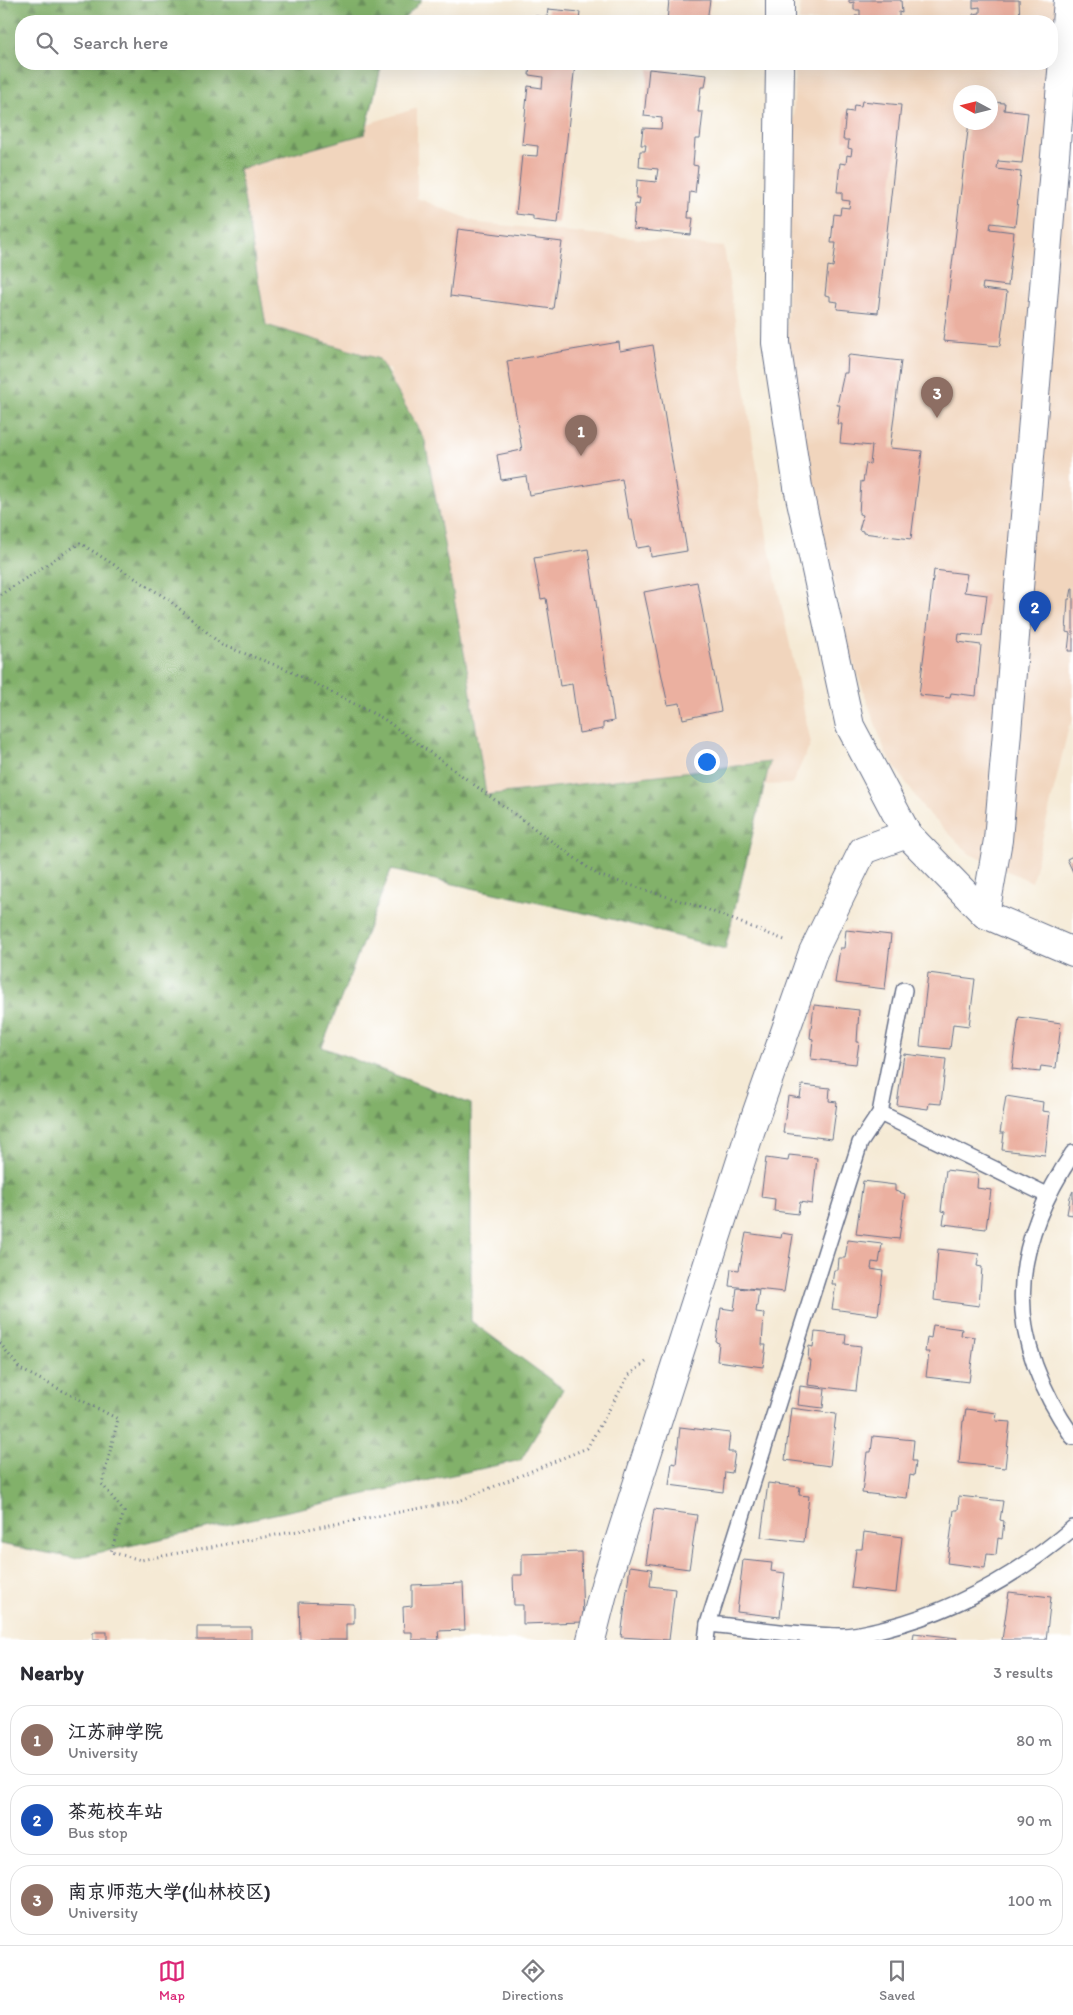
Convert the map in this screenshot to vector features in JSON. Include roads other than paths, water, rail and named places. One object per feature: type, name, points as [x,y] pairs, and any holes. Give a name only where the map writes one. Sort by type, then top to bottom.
[{"type":"street","points":[[780,0],[780,15]]},
{"type":"street","points":[[985,914],[998,840],[1068,0]]},
{"type":"street","points":[[780,70],[776,343],[798,487],[850,726],[907,834],[985,914],[1073,952]]},
{"type":"street","points":[[591,1640],[605,1585],[683,1338],[751,1129],[814,952],[863,850],[907,834]]},
{"type":"lane","points":[[706,1640],[708,1624],[860,1143],[880,1113],[904,990]]},
{"type":"lane","points":[[880,1113],[1047,1195]]},
{"type":"lane","points":[[1073,1153],[1047,1195],[1035,1222],[1028,1248],[1022,1303],[1033,1360],[1057,1413],[1073,1437]]},
{"type":"lane","points":[[708,1624],[843,1636],[907,1623],[968,1599],[1001,1582],[1031,1562],[1073,1528]]},
{"type":"place","name":"南京师范大学(仙林校区)","points":[[937,418]]},
{"type":"place","name":"江苏神学院","points":[[581,456]]},
{"type":"place","name":"茶苑校车站","points":[[1035,632]]}]
